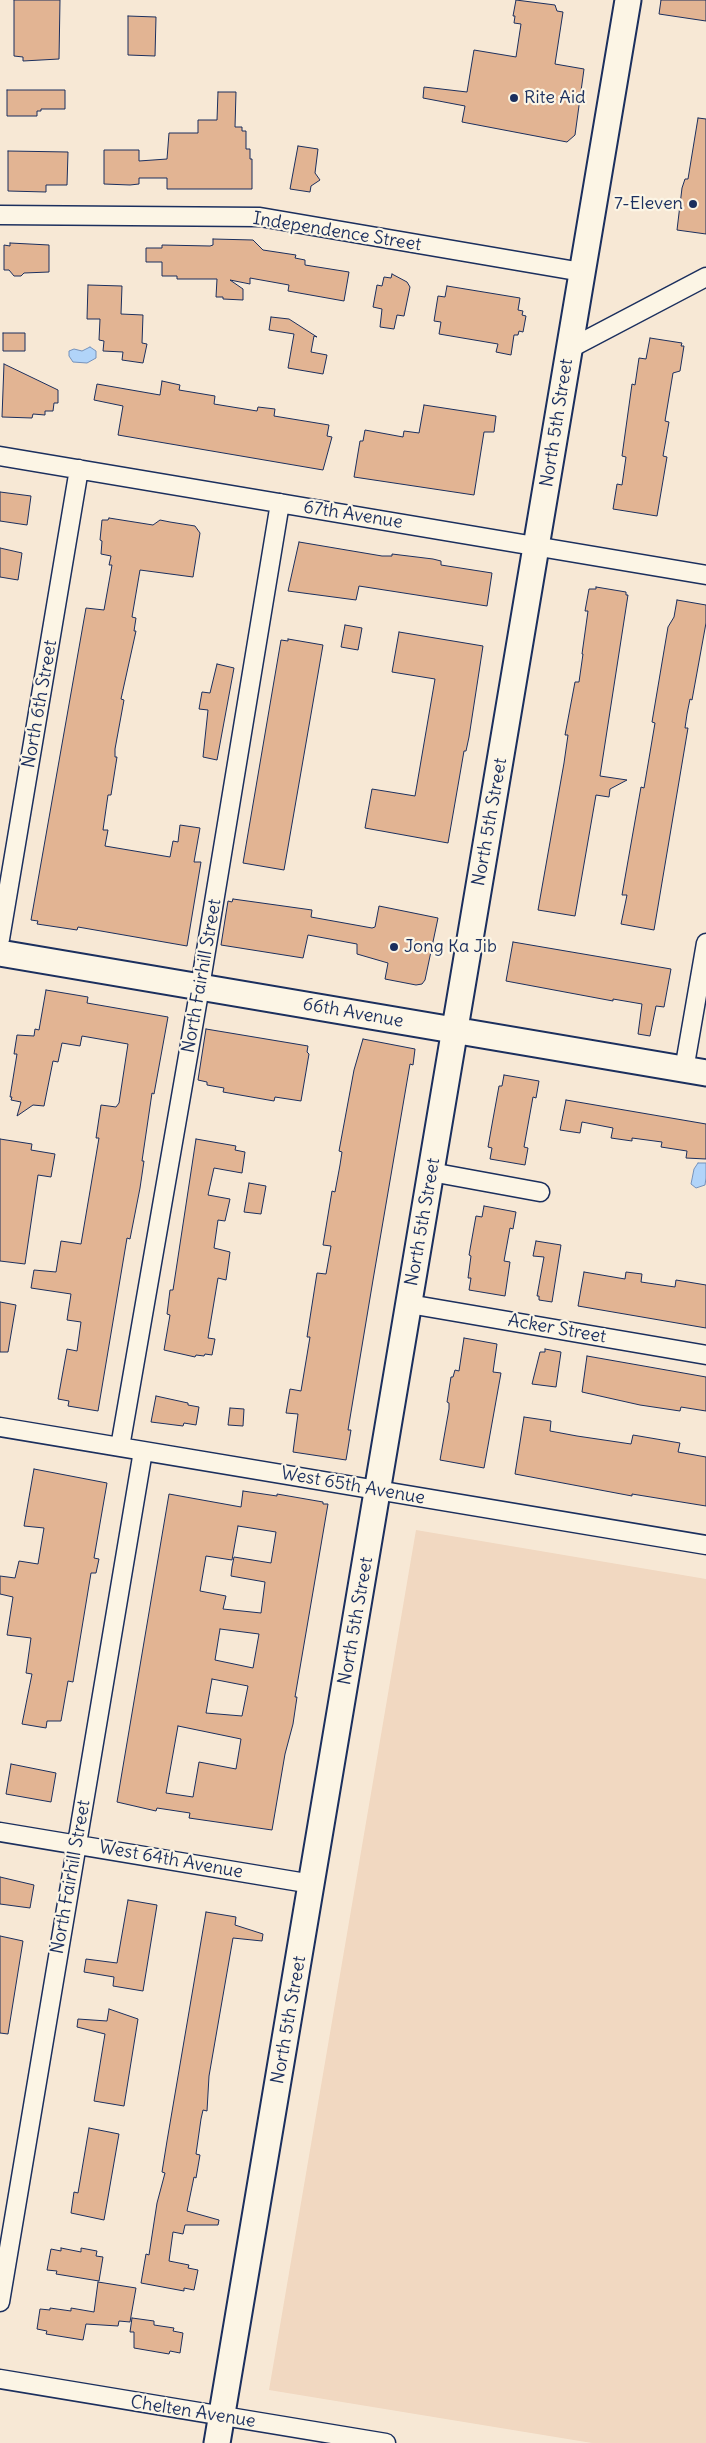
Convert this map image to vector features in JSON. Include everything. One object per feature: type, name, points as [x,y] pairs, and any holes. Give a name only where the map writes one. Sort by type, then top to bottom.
[{"type":"street","name":"North 5th Street","points":[[218,2443],[628,0]]},
{"type":"street","name":"Independence Street","points":[[0,215],[260,217],[582,272]]},
{"type":"street","points":[[569,349],[706,277]]},
{"type":"street","name":"67th Avenue","points":[[0,456],[706,575]]},
{"type":"street","name":"North 6th Street","points":[[0,939],[79,469]]},
{"type":"street","name":"North Fairhill Street","points":[[120,1447],[200,987],[280,503]]},
{"type":"street","points":[[695,1072],[706,943]]},
{"type":"street","name":"66th Avenue","points":[[0,953],[695,1072]]},
{"type":"street","points":[[431,1172],[540,1192]]},
{"type":"street","name":"Acker Street","points":[[409,1304],[706,1355]]},
{"type":"street","name":"West 65th Avenue","points":[[0,1426],[706,1545]]},
{"type":"street","name":"North Fairhill Street","points":[[0,2302],[142,1451]]},
{"type":"street","name":"West 64th Avenue","points":[[0,1832],[312,1884]]},
{"type":"street","name":"Chelten Avenue","points":[[0,2379],[386,2443]]},
{"type":"shaded area","points":[[416,1530],[706,1579],[706,2443],[592,2443],[269,2390]]},
{"type":"water","points":[[90,347],[96,351],[96,358],[87,363],[73,362],[69,356],[69,351],[74,349],[82,351]]},
{"type":"water","points":[[698,1163],[706,1163],[706,1178],[705,1185],[696,1188],[691,1184],[694,1169]]},
{"type":"building","points":[[14,0],[60,0],[59,59],[23,61],[23,57],[14,56]]},
{"type":"building","name":"Rite Aid","points":[[516,0],[555,5],[557,11],[563,12],[555,64],[584,69],[575,135],[567,142],[462,122],[465,106],[423,98],[424,87],[467,92],[474,50],[516,57],[521,24],[514,23],[515,16],[513,16]]},
{"type":"building","points":[[661,0],[706,0],[706,21],[659,14]]},
{"type":"building","points":[[128,16],[156,17],[155,56],[128,55]]},
{"type":"building","points":[[7,90],[65,90],[65,109],[41,109],[41,111],[37,111],[37,116],[7,116]]},
{"type":"building","points":[[218,92],[236,92],[235,127],[242,127],[242,131],[246,131],[246,149],[250,149],[250,159],[252,159],[252,189],[167,189],[167,178],[139,178],[139,184],[130,185],[104,184],[104,150],[139,150],[139,161],[167,159],[169,133],[198,133],[198,120],[217,120]]},
{"type":"building","points":[[698,118],[706,119],[706,234],[677,230],[682,188],[685,179],[688,179]]},
{"type":"building","points":[[298,146],[318,149],[315,173],[320,180],[311,186],[310,192],[290,189]]},
{"type":"building","points":[[8,151],[68,152],[67,185],[46,185],[46,192],[8,191]]},
{"type":"building","points":[[213,239],[253,240],[263,250],[296,255],[295,258],[305,260],[305,265],[349,272],[344,301],[288,291],[289,285],[250,278],[250,284],[230,280],[243,289],[243,300],[223,299],[223,297],[216,297],[217,279],[177,279],[177,276],[162,276],[162,262],[146,262],[146,248],[162,248],[162,245],[210,246],[213,245]]},
{"type":"building","points":[[10,243],[49,245],[49,272],[24,273],[21,276],[14,276],[9,270],[4,270],[4,245],[10,246]]},
{"type":"building","points":[[392,274],[407,282],[410,287],[404,316],[397,315],[394,329],[380,327],[382,309],[373,307],[377,285],[382,286],[384,277],[391,278]]},
{"type":"building","points":[[88,285],[122,286],[121,314],[143,315],[142,343],[147,344],[143,363],[122,360],[123,352],[103,351],[104,341],[99,340],[100,319],[87,319]]},
{"type":"building","points":[[447,286],[520,298],[518,310],[523,311],[522,315],[526,316],[523,332],[519,331],[518,335],[514,335],[511,355],[496,352],[498,344],[439,334],[441,322],[434,321],[438,296],[445,297]]},
{"type":"building","points":[[271,317],[289,319],[317,337],[314,336],[311,352],[327,355],[323,374],[288,368],[294,334],[269,330]]},
{"type":"building","points":[[3,333],[25,333],[25,351],[3,351]]},
{"type":"building","points":[[650,338],[682,343],[681,346],[684,346],[680,371],[673,373],[665,421],[669,422],[663,456],[667,457],[657,516],[613,509],[617,484],[622,485],[626,457],[622,456],[632,384],[635,385],[639,358],[646,359]]},
{"type":"building","points":[[4,364],[58,390],[58,403],[54,403],[53,411],[45,411],[45,415],[33,414],[32,418],[2,417]]},
{"type":"building","points":[[162,381],[180,385],[179,390],[215,396],[214,404],[257,411],[258,407],[275,409],[274,416],[329,425],[327,436],[332,437],[323,470],[118,435],[123,406],[94,400],[97,384],[160,395]]},
{"type":"building","points":[[424,405],[496,416],[494,432],[484,432],[474,495],[354,477],[360,441],[363,441],[365,430],[403,437],[404,431],[419,433]]},
{"type":"building","points":[[0,492],[31,496],[27,525],[0,521]]},
{"type":"building","points":[[109,518],[153,525],[160,520],[195,526],[200,533],[193,577],[140,570],[132,617],[136,618],[134,631],[136,631],[121,699],[124,700],[115,749],[115,757],[117,757],[111,795],[108,795],[103,830],[108,830],[105,846],[170,857],[173,841],[178,842],[180,825],[200,828],[194,862],[201,862],[187,946],[78,927],[77,930],[37,924],[38,921],[31,920],[86,608],[104,610],[112,565],[109,565],[111,556],[101,554],[102,541],[100,540],[102,520],[108,520]]},
{"type":"building","points":[[299,542],[382,556],[392,556],[392,554],[433,559],[441,561],[441,565],[492,573],[487,606],[359,586],[356,600],[288,591]]},
{"type":"building","points":[[0,548],[22,553],[18,580],[0,577]]},
{"type":"building","points":[[596,587],[626,592],[626,595],[628,595],[600,776],[627,780],[610,789],[609,797],[596,795],[575,916],[538,910],[564,763],[568,735],[565,735],[575,682],[579,682],[588,611],[585,611],[589,589],[596,589]]},
{"type":"building","points":[[677,600],[706,605],[706,623],[692,700],[690,699],[687,714],[685,728],[688,728],[654,930],[621,924],[627,895],[622,895],[641,787],[644,788],[655,723],[652,722],[668,627],[674,617]]},
{"type":"building","points":[[345,625],[362,628],[358,650],[341,647]]},
{"type":"building","points":[[399,632],[483,646],[469,737],[466,751],[464,751],[448,843],[365,828],[372,789],[415,796],[435,679],[392,672]]},
{"type":"building","points":[[288,639],[323,645],[284,870],[243,863],[281,640],[288,641]]},
{"type":"building","points":[[217,664],[234,668],[217,760],[203,757],[208,710],[199,709],[202,692],[210,693]]},
{"type":"building","points":[[233,899],[312,910],[311,917],[372,928],[375,927],[379,906],[438,918],[425,980],[422,984],[416,985],[385,979],[388,963],[357,954],[357,944],[308,935],[303,958],[221,945],[228,901],[232,902]]},
{"type":"building","points":[[513,942],[671,969],[664,1007],[656,1006],[650,1036],[638,1034],[642,1004],[613,999],[613,1001],[506,981]]},
{"type":"building","points":[[46,990],[88,997],[87,1003],[168,1017],[154,1094],[152,1093],[140,1188],[130,1239],[127,1238],[98,1411],[68,1406],[69,1401],[58,1399],[67,1349],[77,1351],[81,1322],[67,1320],[71,1294],[31,1288],[34,1270],[56,1272],[61,1241],[81,1244],[99,1138],[96,1138],[101,1105],[116,1107],[119,1103],[128,1044],[82,1036],[80,1046],[62,1043],[58,1062],[53,1061],[44,1106],[33,1105],[17,1116],[21,1102],[11,1100],[12,1097],[10,1097],[17,1054],[14,1054],[17,1035],[34,1036],[35,1029],[39,1030]]},
{"type":"building","points":[[206,1029],[308,1046],[307,1052],[309,1054],[301,1101],[275,1097],[274,1101],[223,1092],[224,1088],[207,1085],[207,1082],[198,1080]]},
{"type":"building","points":[[363,1039],[415,1049],[413,1065],[410,1064],[373,1280],[348,1430],[351,1430],[346,1460],[293,1452],[298,1414],[286,1413],[290,1389],[301,1391],[310,1337],[307,1337],[317,1273],[326,1274],[331,1246],[323,1245],[332,1191],[335,1192],[340,1165],[342,1152],[339,1151],[354,1070]]},
{"type":"building","points":[[504,1075],[539,1081],[536,1098],[533,1097],[524,1147],[528,1148],[525,1165],[490,1159],[492,1148],[488,1147],[499,1086],[502,1086]]},
{"type":"building","points":[[566,1100],[706,1124],[706,1159],[686,1158],[687,1151],[661,1147],[662,1142],[632,1138],[632,1141],[611,1138],[613,1128],[582,1122],[580,1133],[560,1130]]},
{"type":"building","points":[[0,1139],[32,1144],[31,1150],[55,1154],[51,1177],[38,1175],[25,1264],[0,1261]]},
{"type":"building","points":[[196,1139],[236,1146],[235,1150],[245,1152],[242,1173],[214,1168],[208,1195],[230,1199],[225,1221],[218,1220],[214,1248],[230,1252],[226,1280],[218,1278],[208,1338],[215,1339],[212,1355],[196,1355],[195,1357],[164,1350],[170,1315],[167,1314],[170,1290],[173,1290]]},
{"type":"building","points":[[249,1183],[266,1186],[261,1214],[244,1212]]},
{"type":"building","points":[[484,1206],[516,1212],[513,1229],[510,1228],[504,1261],[510,1262],[505,1296],[469,1290],[471,1278],[468,1278],[471,1256],[469,1255],[476,1216],[482,1217]]},
{"type":"building","points":[[536,1241],[561,1245],[552,1302],[539,1300],[539,1296],[537,1296],[544,1257],[533,1256]]},
{"type":"building","points":[[584,1272],[625,1279],[626,1272],[642,1274],[641,1282],[675,1287],[676,1280],[706,1285],[706,1328],[578,1306]]},
{"type":"building","points":[[0,1302],[16,1305],[8,1352],[0,1352]]},
{"type":"building","points":[[464,1338],[497,1344],[493,1372],[501,1373],[484,1468],[440,1460],[449,1409],[449,1403],[447,1402],[451,1377],[453,1377],[455,1370],[459,1371]]},
{"type":"building","points":[[545,1349],[561,1352],[556,1387],[532,1384],[540,1352],[545,1352]]},
{"type":"building","points":[[587,1356],[706,1377],[706,1411],[681,1407],[680,1411],[640,1405],[582,1392]]},
{"type":"building","points":[[156,1396],[199,1407],[196,1425],[184,1423],[183,1426],[151,1422]]},
{"type":"building","points":[[230,1408],[244,1409],[243,1426],[228,1425]]},
{"type":"building","points":[[524,1417],[551,1421],[550,1431],[577,1436],[631,1444],[633,1435],[680,1443],[678,1452],[706,1457],[706,1506],[632,1494],[632,1496],[515,1474]]},
{"type":"building","points":[[34,1469],[107,1483],[94,1558],[99,1559],[96,1573],[91,1573],[73,1682],[68,1681],[61,1721],[47,1721],[46,1728],[22,1724],[32,1674],[26,1673],[31,1638],[7,1635],[13,1597],[0,1594],[0,1576],[15,1578],[19,1561],[38,1564],[44,1528],[24,1526]]},
{"type":"building","points":[[243,1491],[277,1496],[277,1494],[328,1504],[295,1697],[297,1697],[293,1724],[285,1754],[272,1830],[189,1818],[190,1813],[157,1808],[156,1811],[117,1802],[169,1494],[241,1507]],"holes":[[[238,1526],[276,1532],[271,1563],[234,1557],[232,1567],[231,1576],[265,1582],[261,1613],[223,1609],[226,1596],[200,1591],[206,1556],[232,1560]],[[220,1629],[259,1634],[253,1668],[215,1660]],[[212,1679],[248,1686],[242,1716],[206,1713]],[[178,1726],[241,1739],[236,1769],[199,1762],[193,1797],[166,1793]]]},
{"type":"building","points":[[11,1764],[56,1773],[51,1802],[6,1794]]},
{"type":"building","points":[[0,1877],[34,1885],[30,1908],[0,1904]]},
{"type":"building","points":[[128,1900],[157,1905],[143,1991],[113,1986],[114,1977],[84,1972],[86,1959],[117,1963]]},
{"type":"building","points":[[206,1912],[236,1917],[235,1925],[263,1934],[262,1941],[233,1938],[209,2076],[207,2111],[203,2110],[201,2119],[196,2154],[200,2155],[187,2211],[219,2220],[218,2225],[185,2225],[183,2234],[173,2232],[169,2261],[189,2265],[188,2268],[198,2270],[194,2290],[184,2288],[184,2291],[141,2283],[146,2254],[149,2255],[157,2203],[165,2173],[162,2172]]},
{"type":"building","points":[[0,1936],[23,1941],[8,2034],[0,2033]]},
{"type":"building","points":[[109,2009],[138,2019],[124,2106],[94,2101],[105,2034],[77,2027],[78,2019],[107,2021]]},
{"type":"building","points":[[89,2128],[119,2134],[104,2220],[71,2213],[74,2192],[78,2193]]},
{"type":"building","points":[[61,2248],[81,2252],[81,2248],[97,2251],[96,2256],[103,2257],[99,2281],[56,2274],[57,2271],[47,2270],[51,2249],[61,2251]]},
{"type":"building","points":[[98,2282],[136,2288],[130,2322],[119,2321],[118,2326],[86,2324],[83,2340],[46,2334],[47,2331],[37,2329],[40,2309],[50,2310],[50,2308],[71,2311],[71,2308],[94,2312]]},
{"type":"building","points":[[132,2318],[154,2321],[154,2325],[174,2328],[173,2331],[183,2333],[180,2353],[170,2351],[169,2354],[134,2348],[134,2332],[130,2332]]},
{"type":"place","name":"Rite Aid","points":[[514,98]]},
{"type":"place","name":"7-Eleven","points":[[693,204]]},
{"type":"place","name":"Jong Ka Jib","points":[[394,947]]}]
